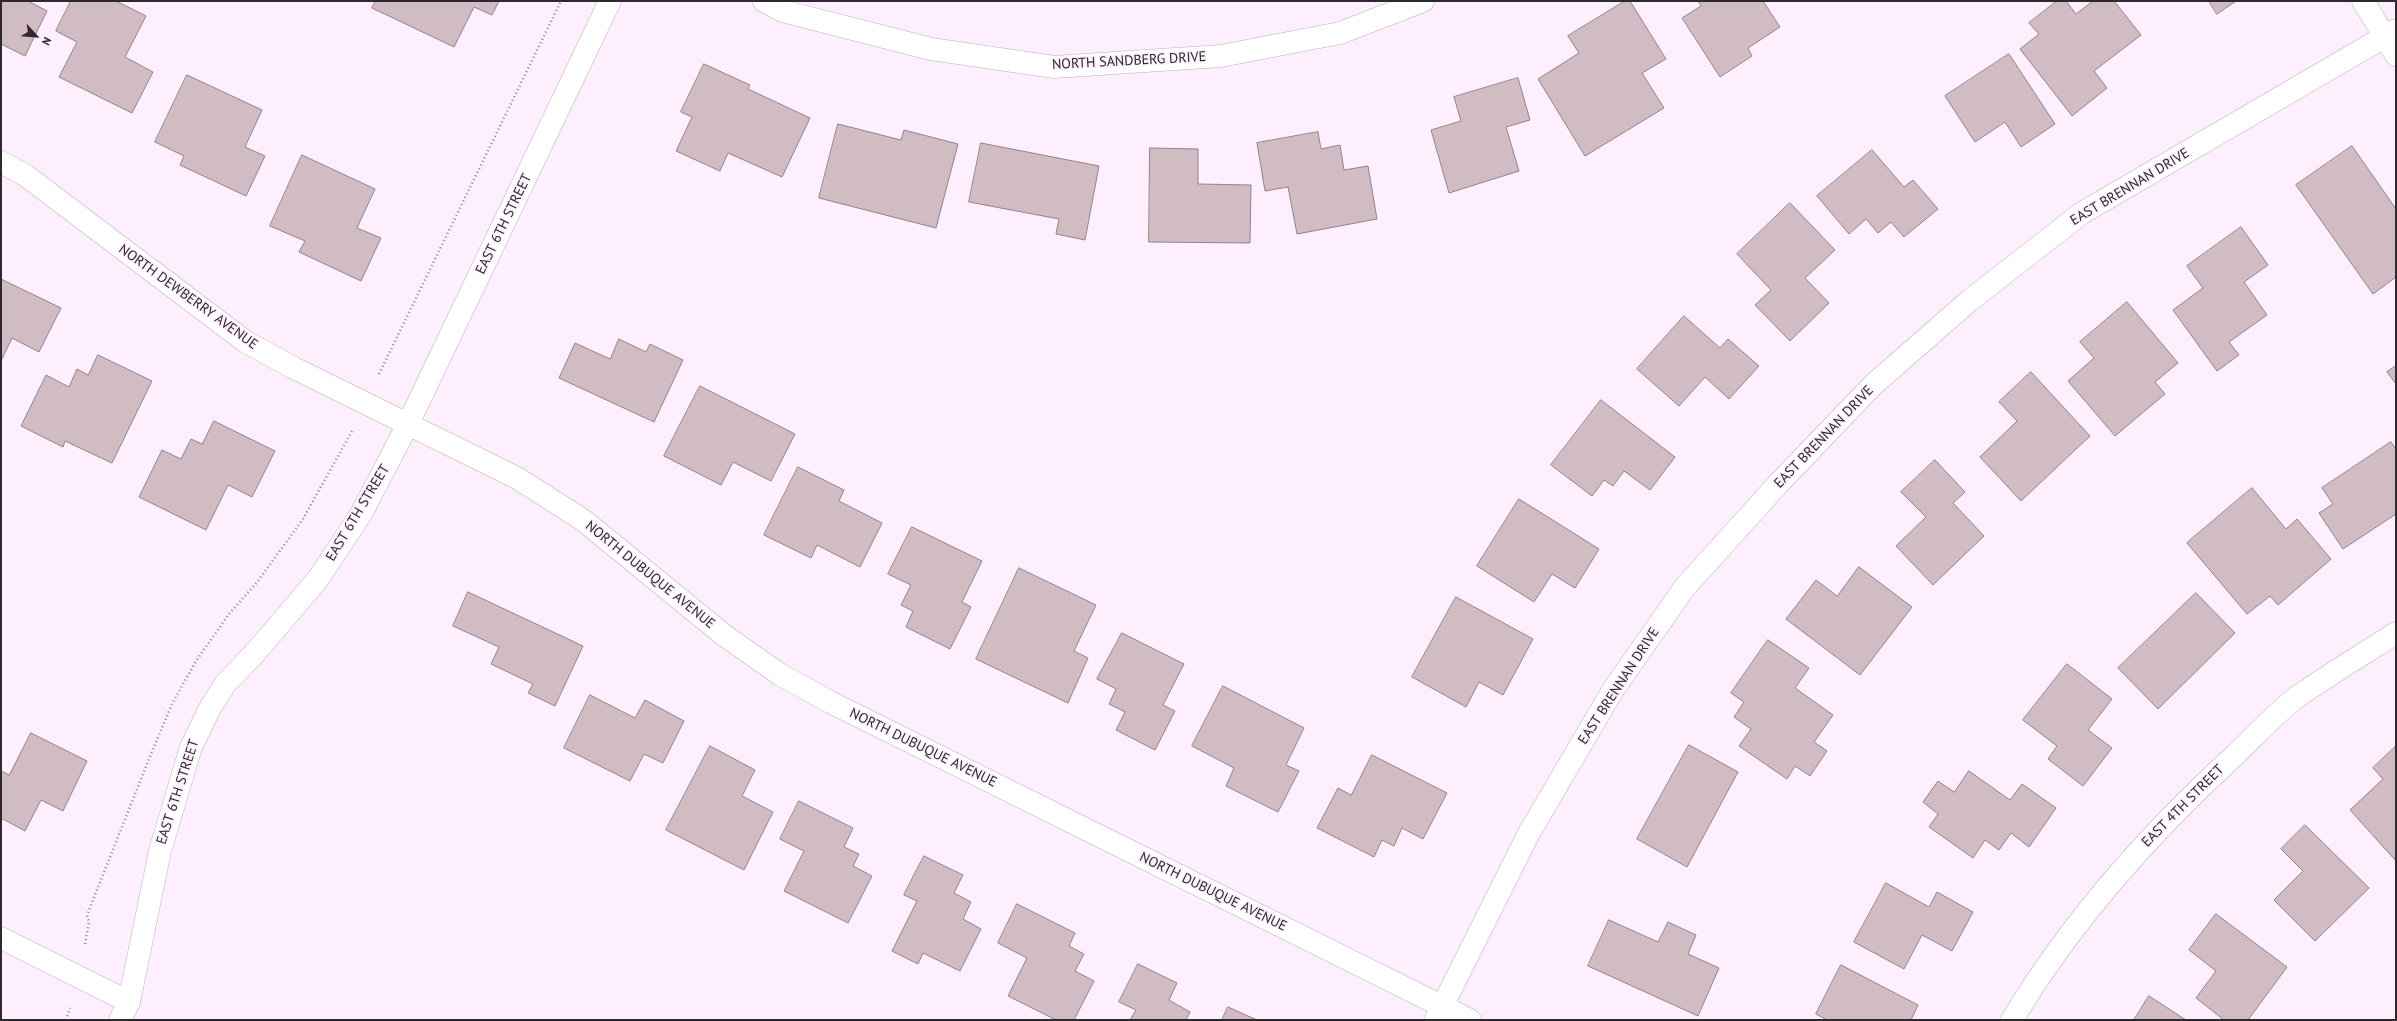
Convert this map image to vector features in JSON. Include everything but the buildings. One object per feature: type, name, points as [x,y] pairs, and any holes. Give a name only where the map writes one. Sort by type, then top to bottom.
[{"type":"street","name":"EAST 6TH STREET","points":[[125,1011],[160,851],[191,747],[210,708],[226,683],[254,654],[318,579],[361,514],[408,424],[610,1]]},
{"type":"street","name":"NORTH SANDBERG DRIVE","points":[[764,1],[782,11],[931,49],[1054,67],[1221,56],[1340,33],[1423,1]]},
{"type":"street","points":[[2363,1],[2392,41]]},
{"type":"street","name":"EAST BRENNAN DRIVE","points":[[1438,1013],[1529,833],[1617,684],[1685,587],[1779,483],[1873,385],[1969,301],[2082,213],[2392,41]]},
{"type":"street","name":"NORTH DEWBERRY AVENUE","points":[[1,162],[24,175],[246,342],[408,424]]},
{"type":"street","name":"NORTH DUBUQUE AVENUE","points":[[408,424],[517,478],[583,520],[725,636],[787,678],[830,702],[1438,1013],[1470,1020]]},
{"type":"street","name":"EAST 4TH STREET","points":[[2012,1020],[2035,980],[2082,917],[2138,852],[2206,782],[2296,698],[2396,633]]},
{"type":"street","points":[[1,938],[78,977],[125,1011]]},
{"type":"path","points":[[66,1020],[78,977],[89,922],[87,915],[173,702],[196,661],[230,614],[258,581],[303,518],[346,444],[562,1]]}]
